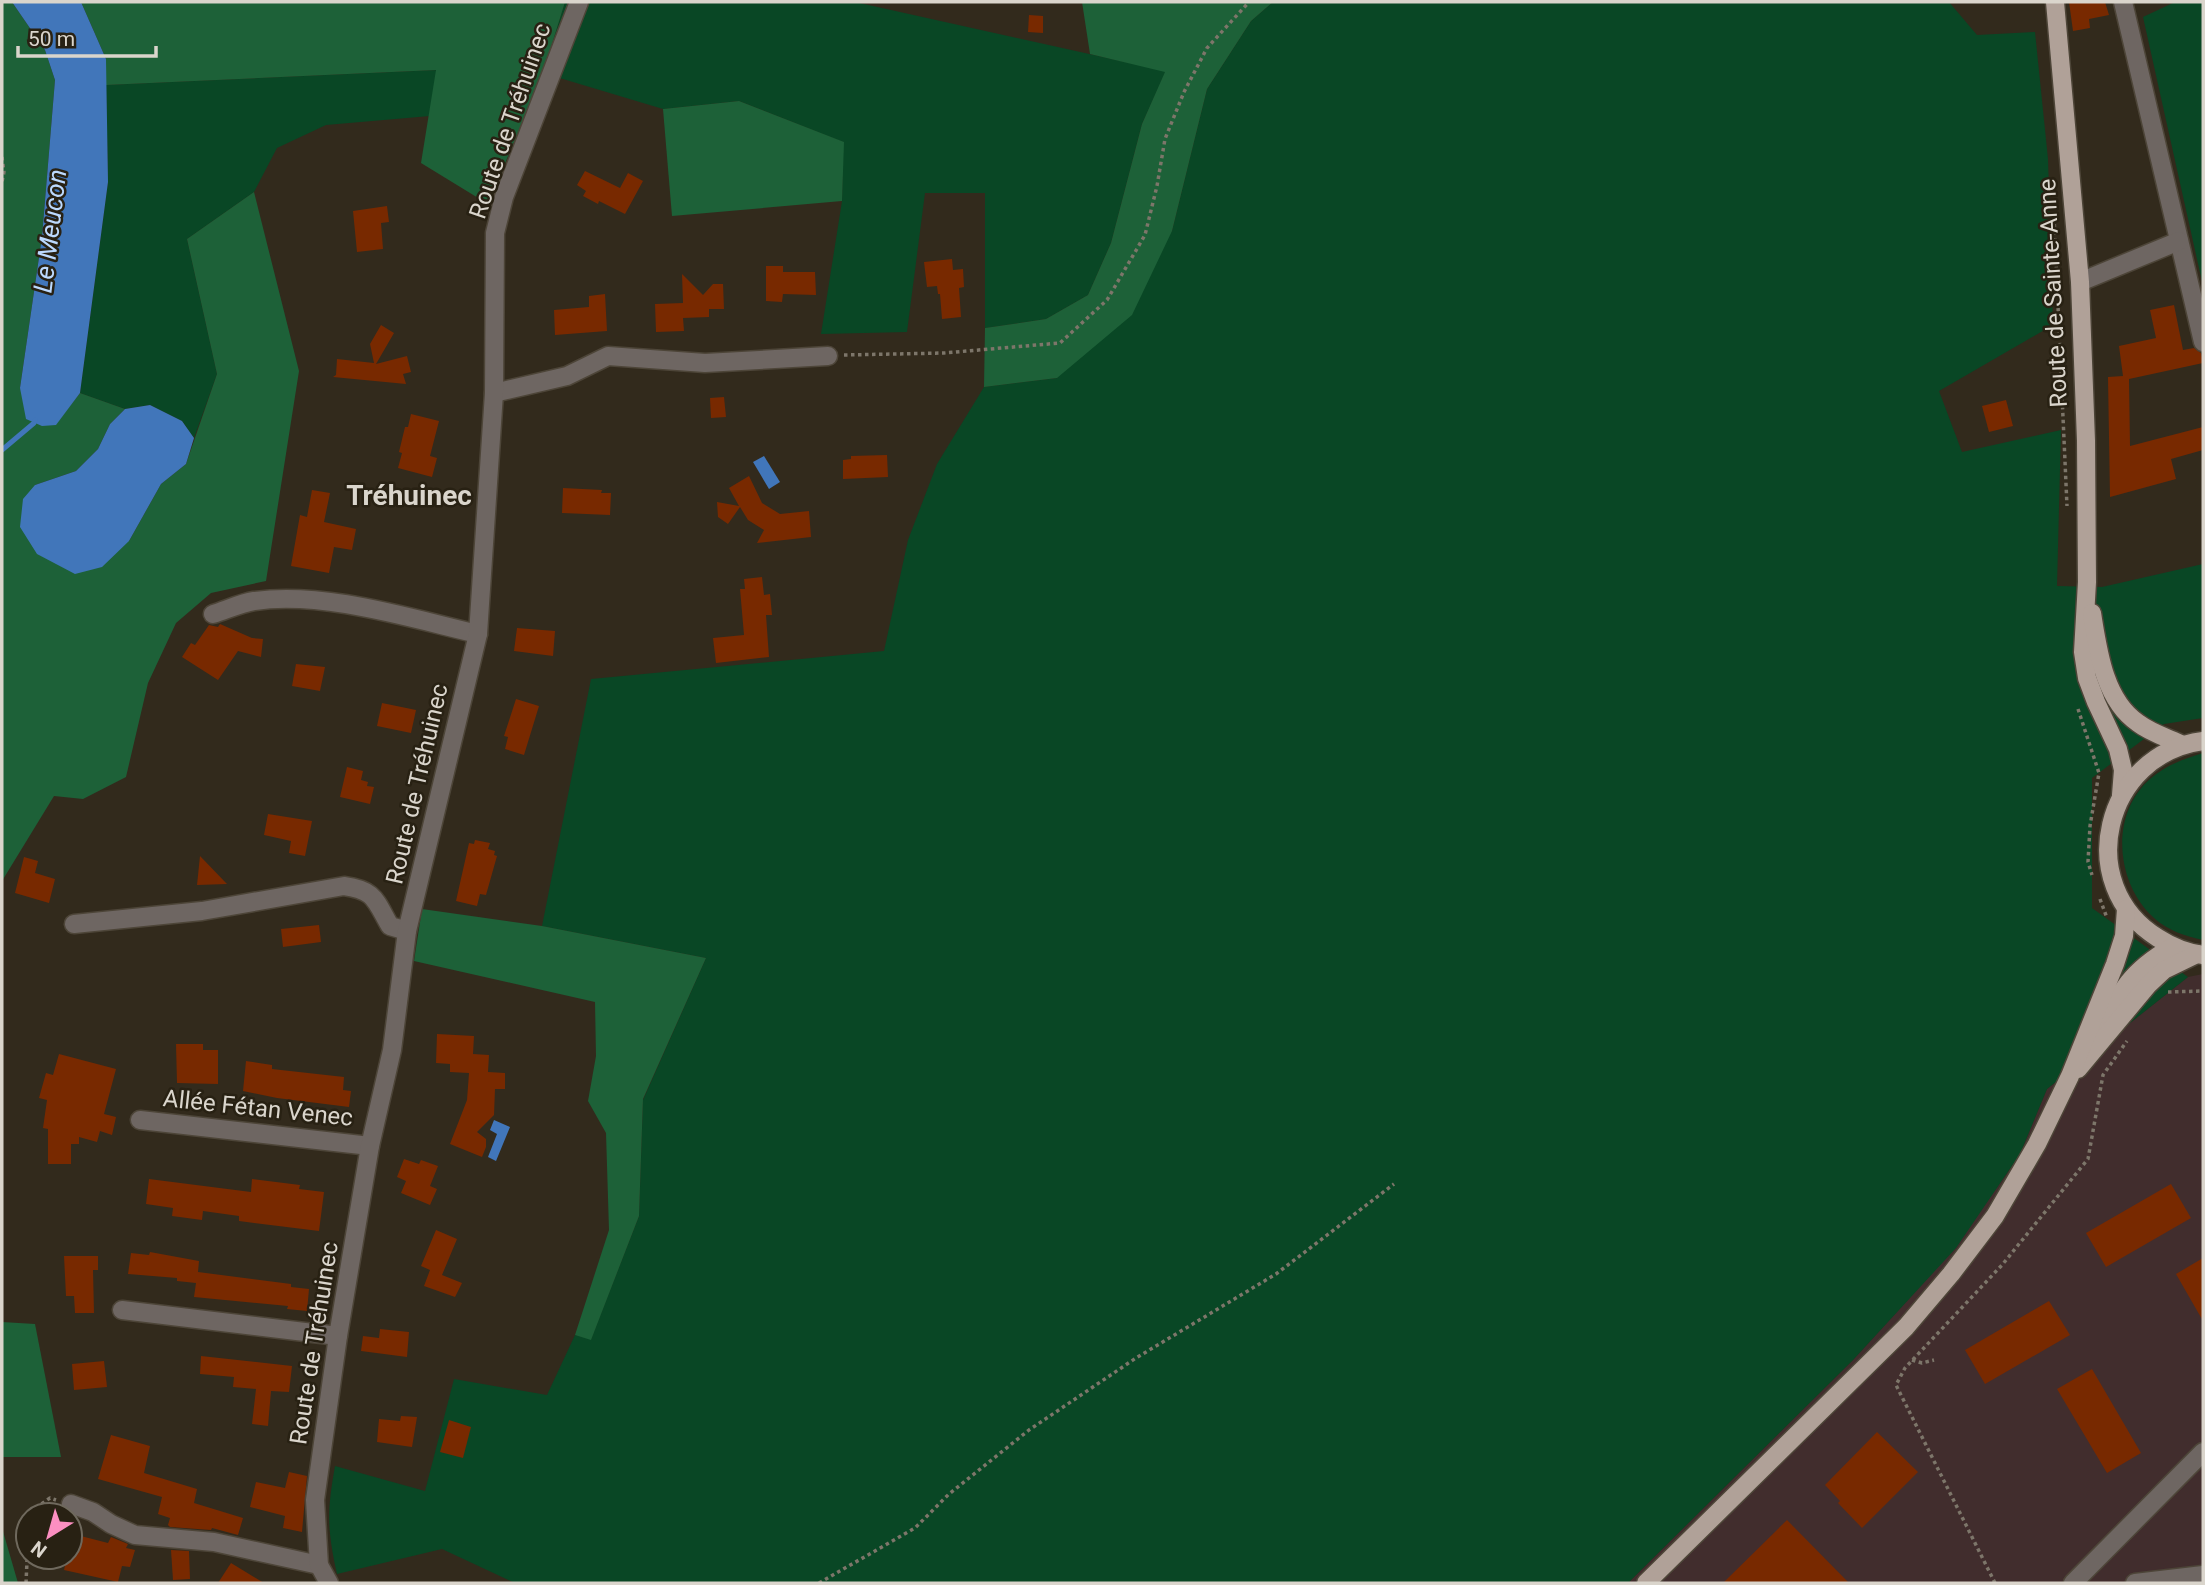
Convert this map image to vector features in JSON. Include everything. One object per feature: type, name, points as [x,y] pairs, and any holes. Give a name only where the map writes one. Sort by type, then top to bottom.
[{"type":"main road","name":"Route de Sainte-Anne","points":[[2055,2],[2080,282],[2087,582],[2083,652],[2095,702],[2118,749],[2123,770],[2121,795]]},
{"type":"main road","name":"Route de Sainte-Anne","points":[[2087,582],[2099,655],[2107,681],[2117,699],[2135,722],[2183,745]]},
{"type":"main road","points":[[2200,955],[2172,947],[2147,931],[2126,909],[2113,882],[2108,853],[2110,823],[2121,795],[2137,774],[2158,756],[2183,745],[2203,741]]},
{"type":"main road","points":[[1646,1583],[1906,1327],[1995,1216],[2037,1144],[2070,1076],[2115,964],[2124,936],[2126,909]]},
{"type":"main road","points":[[2090,1057],[2117,999],[2133,975],[2172,947]]},
{"type":"main road","points":[[2070,1076],[2090,1057],[2148,985],[2164,970],[2200,955]]},
{"type":"street","name":"Route de Tréhuinec","points":[[329,1583],[318,1565],[316,1500],[338,1336],[370,1146],[392,1050],[407,931],[478,634],[494,393],[495,233],[504,197],[579,2]]},
{"type":"street","points":[[2123,2],[2203,342]]},
{"type":"street","points":[[2080,282],[2179,241]]},
{"type":"street","points":[[494,393],[568,376],[608,356],[705,363],[828,355]]},
{"type":"street","points":[[213,614],[252,601],[299,597],[378,611],[478,634]]},
{"type":"street","points":[[74,924],[202,911],[344,886],[361,888],[373,895],[390,926],[407,931]]},
{"type":"street","name":"Allée Fétan Venec","points":[[139,1120],[370,1146]]},
{"type":"street","points":[[122,1310],[338,1336]]},
{"type":"street","points":[[2073,1583],[2203,1452]]},
{"type":"street","points":[[84,1509],[135,1535],[214,1542],[318,1565]]},
{"type":"street","points":[[2135,1583],[2203,1575]]},
{"type":"path","points":[[828,355],[944,353],[1060,343],[1107,300],[1145,235],[1157,186],[1164,139],[1184,92],[1207,48],[1249,2]]},
{"type":"path","points":[[2,157],[2,182]]},
{"type":"path","points":[[2160,993],[2203,990]]},
{"type":"path","points":[[1996,1583],[1896,1385],[1905,1368],[2002,1265],[2088,1159],[2103,1075],[2132,1034]]},
{"type":"path","points":[[819,1583],[915,1528],[949,1494],[1029,1430],[1136,1357],[1276,1274],[1394,1184]]},
{"type":"path","points":[[1912,1360],[1922,1363],[1934,1360]]},
{"type":"shaded area","points":[[2203,974],[2203,1583],[1628,1583],[1853,1360],[1955,1248],[2020,1154],[2047,1089],[2188,977]]},
{"type":"green space","points":[[2,2],[12,2],[45,50],[55,80],[42,237],[20,388],[55,425],[80,393],[125,409],[110,424],[98,449],[76,471],[35,485],[129,541],[161,484],[186,464],[217,374],[187,239],[254,192],[299,371],[266,581],[211,593],[176,623],[148,683],[126,777],[83,799],[54,796],[2,881]]},
{"type":"green space","points":[[81,2],[565,2],[543,73],[488,204],[421,163],[436,70],[106,85],[106,59]]},
{"type":"green space","points":[[565,2],[855,2],[1166,71],[1142,124],[1111,243],[1088,295],[1046,319],[985,328],[985,193],[925,193],[907,332],[821,334],[842,201],[843,142],[739,101],[663,109],[543,73]]},
{"type":"green space","points":[[1082,2],[1273,2],[1251,21],[1207,89],[1172,231],[1132,315],[1057,378],[984,387],[985,328],[1046,319],[1088,295],[1111,243],[1142,124],[1165,72],[1090,54]]},
{"type":"green space","points":[[1273,2],[1949,2],[1977,35],[2035,32],[2048,159],[2053,325],[1939,391],[1962,452],[2061,430],[2057,586],[2102,587],[2203,564],[2203,718],[2164,724],[2092,778],[2092,908],[2188,977],[2047,1089],[2020,1154],[1956,1248],[1853,1360],[1628,1583],[515,1583],[442,1549],[337,1574],[329,1520],[335,1466],[425,1491],[454,1379],[547,1395],[575,1335],[591,1339],[639,1216],[643,1100],[706,958],[542,926],[591,679],[884,651],[908,540],[937,464],[984,387],[1057,378],[1172,231],[1207,89],[1251,21]]},
{"type":"green space","points":[[2175,2],[2203,2],[2203,286],[2143,17]]},
{"type":"green space","points":[[437,70],[430,116],[326,125],[277,148],[254,192],[187,239],[217,374],[194,438],[182,421],[150,405],[125,409],[80,393],[108,182],[106,85]]},
{"type":"green space","points":[[739,101],[844,142],[842,201],[672,216],[663,109]]},
{"type":"green space","points":[[2203,753],[2203,940],[2165,926],[2141,904],[2125,869],[2122,849],[2128,811],[2137,794],[2162,770]]},
{"type":"green space","points":[[422,909],[542,926],[706,958],[643,1099],[639,1216],[591,1340],[575,1335],[609,1230],[606,1133],[588,1101],[596,1056],[595,1002],[414,961]]},
{"type":"green space","points":[[2,1322],[35,1324],[61,1457],[2,1457]]},
{"type":"green space","points":[[2,1528],[18,1583],[2,1583]]},
{"type":"water","points":[[12,2],[81,2],[106,59],[108,182],[80,393],[56,425],[42,426],[26,419],[20,388],[42,237],[55,80],[45,50]]},
{"type":"water","points":[[150,405],[182,421],[194,438],[186,464],[161,484],[129,541],[102,567],[75,574],[37,554],[20,527],[23,499],[35,485],[76,471],[98,449],[110,424],[125,409]]},
{"type":"water","points":[[764,456],[780,482],[769,489],[753,462]]},
{"type":"water","points":[[494,1120],[510,1127],[496,1161],[488,1157],[497,1134],[490,1130]]},
{"type":"building","points":[[2069,2],[2105,2],[2109,15],[2089,19],[2090,28],[2073,31]]},
{"type":"building","points":[[1029,15],[1043,16],[1043,33],[1028,32]]},
{"type":"building","points":[[585,171],[620,188],[628,173],[643,181],[625,214],[583,196],[586,191],[577,185]]},
{"type":"building","points":[[387,206],[389,222],[381,223],[383,249],[357,252],[353,211]]},
{"type":"building","points":[[952,259],[953,270],[963,269],[964,287],[959,288],[961,317],[942,319],[940,294],[937,286],[927,287],[924,262]]},
{"type":"building","points":[[766,266],[783,266],[783,272],[815,272],[816,295],[783,294],[782,302],[766,301]]},
{"type":"building","points":[[682,274],[703,295],[713,284],[723,284],[724,309],[709,309],[709,317],[683,318],[684,331],[656,332],[655,304],[683,303]]},
{"type":"building","points":[[605,294],[607,331],[555,335],[554,310],[589,307],[589,296]]},
{"type":"building","points":[[2174,305],[2183,350],[2194,348],[2201,353],[2203,363],[2129,379],[2130,446],[2203,427],[2203,450],[2171,459],[2176,479],[2110,497],[2108,377],[2123,376],[2119,346],[2156,338],[2150,310]]},
{"type":"building","points":[[381,325],[394,333],[376,364],[407,356],[411,372],[403,374],[406,384],[333,377],[336,375],[337,359],[374,363],[370,344]]},
{"type":"building","points":[[724,397],[726,417],[711,418],[710,398]]},
{"type":"building","points":[[2006,400],[2013,426],[1989,432],[1982,406]]},
{"type":"building","points":[[411,414],[439,421],[430,456],[437,458],[432,477],[398,468],[405,427],[408,427]]},
{"type":"building","points":[[887,455],[888,477],[843,479],[843,460],[851,459],[851,456]]},
{"type":"building","points":[[749,476],[762,503],[780,514],[809,511],[811,537],[757,543],[764,530],[748,520],[740,507],[728,524],[718,517],[717,502],[739,506],[729,488]]},
{"type":"building","points":[[563,488],[611,493],[610,515],[562,513]]},
{"type":"building","points":[[312,490],[330,493],[324,522],[356,529],[352,550],[334,547],[329,573],[291,566],[300,515],[307,517]]},
{"type":"building","points":[[762,577],[764,595],[770,594],[772,615],[766,615],[769,657],[716,663],[713,638],[744,635],[740,589],[745,589],[744,579]]},
{"type":"building","points":[[220,624],[252,638],[263,639],[261,657],[238,651],[218,680],[182,657],[191,643],[195,645],[209,625],[218,627]]},
{"type":"building","points":[[517,628],[555,631],[553,656],[514,651]]},
{"type":"building","points":[[296,664],[325,667],[320,691],[292,686]]},
{"type":"building","points":[[516,699],[539,706],[524,755],[505,749],[508,737],[504,736]]},
{"type":"building","points":[[382,703],[416,710],[411,733],[377,726]]},
{"type":"building","points":[[347,767],[363,771],[361,780],[368,782],[367,786],[374,787],[370,804],[340,797]]},
{"type":"building","points":[[268,814],[312,821],[305,856],[289,853],[291,841],[264,835]]},
{"type":"building","points":[[475,840],[490,843],[488,849],[495,851],[494,855],[497,856],[486,895],[480,894],[477,906],[456,901],[469,843],[474,844]]},
{"type":"building","points":[[200,856],[227,884],[197,885]]},
{"type":"building","points":[[24,857],[38,861],[35,873],[55,879],[49,903],[15,893]]},
{"type":"building","points":[[319,925],[321,942],[283,947],[281,929]]},
{"type":"building","points":[[437,1034],[474,1036],[473,1054],[489,1055],[488,1072],[505,1073],[505,1089],[495,1089],[494,1115],[477,1132],[486,1139],[482,1157],[450,1144],[467,1100],[469,1073],[450,1072],[450,1064],[436,1063]]},
{"type":"building","points":[[176,1044],[203,1044],[203,1050],[218,1050],[218,1084],[177,1083]]},
{"type":"building","points":[[59,1054],[116,1069],[104,1114],[116,1117],[112,1135],[100,1131],[97,1142],[79,1137],[79,1144],[71,1144],[71,1164],[48,1164],[48,1129],[43,1128],[47,1100],[39,1098],[46,1073],[53,1075]]},
{"type":"building","points":[[246,1061],[272,1065],[272,1069],[344,1077],[343,1090],[351,1091],[349,1107],[243,1091]]},
{"type":"building","points":[[404,1159],[419,1164],[421,1160],[438,1166],[430,1186],[437,1189],[430,1205],[401,1193],[406,1181],[397,1177]]},
{"type":"building","points":[[149,1179],[251,1192],[252,1179],[300,1185],[299,1189],[324,1192],[319,1231],[239,1221],[239,1216],[203,1211],[202,1220],[172,1216],[173,1208],[146,1204]]},
{"type":"building","points":[[2171,1184],[2191,1218],[2106,1267],[2086,1233]]},
{"type":"building","points":[[436,1230],[457,1239],[442,1275],[462,1283],[455,1297],[424,1286],[430,1270],[421,1266]]},
{"type":"building","points":[[150,1252],[199,1261],[198,1272],[291,1284],[291,1287],[309,1289],[307,1311],[287,1309],[288,1306],[194,1297],[196,1283],[177,1281],[177,1278],[128,1274],[131,1253],[149,1255]]},
{"type":"building","points":[[64,1256],[98,1256],[98,1270],[93,1270],[94,1313],[75,1313],[74,1296],[66,1296]]},
{"type":"building","points":[[2203,1258],[2203,1321],[2176,1274]]},
{"type":"building","points":[[2049,1301],[2070,1335],[1985,1384],[1965,1350]]},
{"type":"building","points":[[380,1329],[409,1332],[407,1357],[361,1351],[363,1336],[379,1338]]},
{"type":"building","points":[[201,1356],[292,1366],[289,1392],[271,1391],[268,1426],[252,1424],[256,1389],[233,1387],[234,1377],[200,1374]]},
{"type":"building","points":[[104,1361],[107,1387],[74,1390],[72,1364]]},
{"type":"building","points":[[2092,1369],[2141,1453],[2107,1473],[2057,1389]]},
{"type":"building","points":[[401,1416],[417,1417],[412,1447],[377,1442],[379,1419],[400,1421]]},
{"type":"building","points":[[449,1420],[471,1427],[463,1458],[440,1452]]},
{"type":"building","points":[[1877,1432],[1918,1472],[1862,1528],[1825,1485]]},
{"type":"building","points":[[111,1435],[150,1446],[144,1473],[197,1489],[194,1503],[243,1518],[238,1535],[212,1528],[170,1527],[170,1518],[158,1514],[162,1497],[98,1479]]},
{"type":"building","points":[[289,1472],[307,1476],[302,1532],[283,1528],[285,1516],[250,1507],[256,1482],[285,1488]]},
{"type":"building","points":[[1787,1520],[1849,1583],[1723,1583]]},
{"type":"building","points":[[84,1537],[108,1543],[111,1537],[128,1544],[126,1548],[135,1550],[130,1567],[122,1566],[118,1582],[68,1571],[84,1571]]},
{"type":"building","points":[[171,1550],[189,1551],[190,1579],[173,1580]]},
{"type":"building","points":[[231,1563],[264,1583],[218,1583]]},
{"type":"waterway","name":"Le Meucon","points":[[2,450],[35,420]]},
{"type":"district","name":"Tréhuinec","points":[[409,495]]}]
